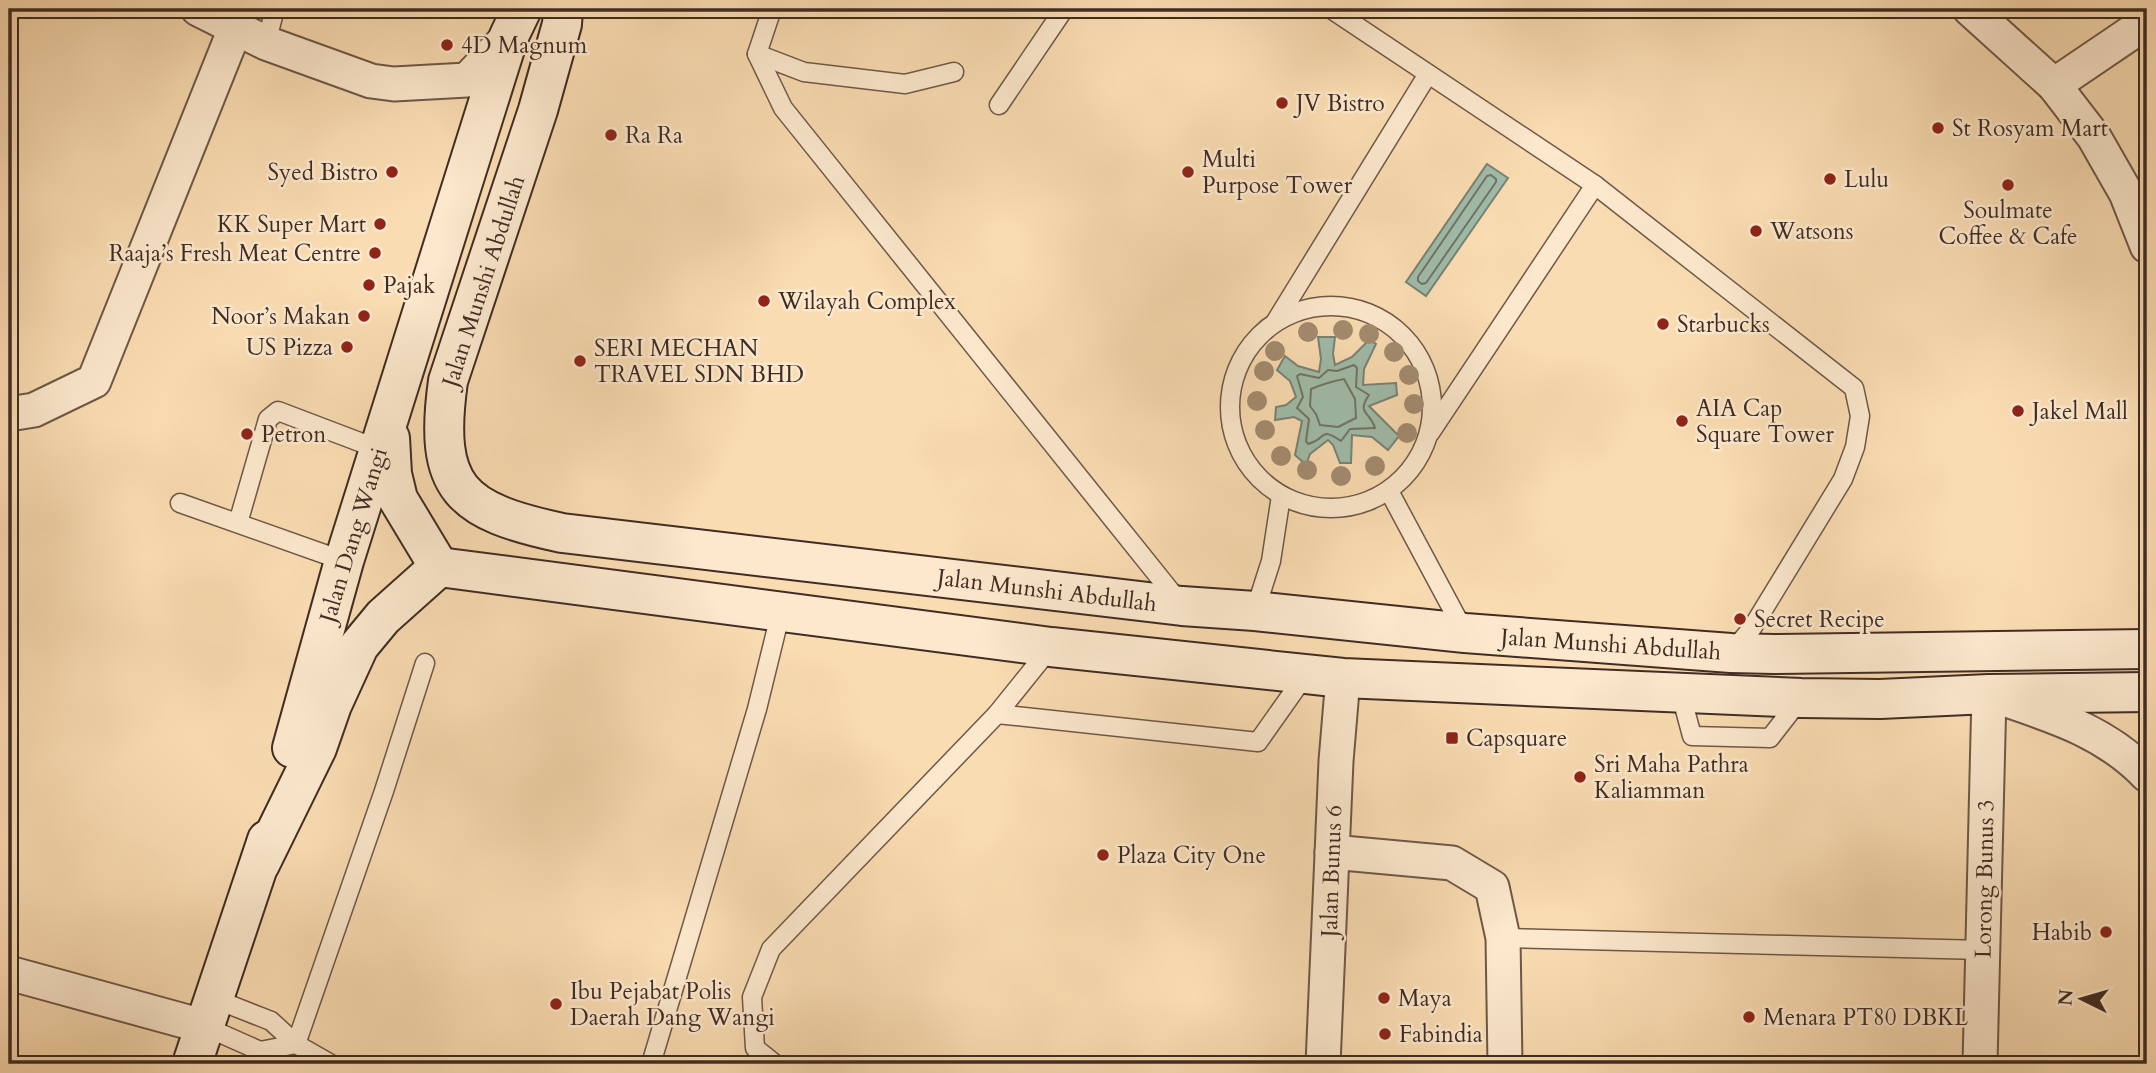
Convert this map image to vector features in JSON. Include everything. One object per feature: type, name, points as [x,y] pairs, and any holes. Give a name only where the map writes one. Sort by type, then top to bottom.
[{"type":"street","points":[[198,9],[266,43],[371,81],[394,84],[467,80],[516,22]]},
{"type":"street","name":"Jalan Munshi Abdullah","points":[[563,9],[562,24],[538,110],[448,381],[443,429],[446,461],[456,484],[478,506],[516,523],[562,533],[1182,606],[1255,611],[1465,634],[1774,654],[2147,649]]},
{"type":"street","points":[[1970,9],[2054,85],[2094,137],[2126,193],[2147,246]]},
{"type":"street","name":"Jalan Dang Wangi","points":[[192,1064],[260,864],[344,561],[516,22]]},
{"type":"street","points":[[2054,85],[2147,22]]},
{"type":"street","points":[[9,414],[33,410],[94,381],[235,29]]},
{"type":"street","points":[[260,864],[317,748],[332,705],[359,646],[383,617],[439,567],[398,499],[384,433]]},
{"type":"street","name":"Jalan Munshi Abdullah","points":[[439,567],[1051,647],[1324,676],[1681,695],[1801,698],[1881,699],[1989,694],[2147,692]]},
{"type":"street","name":"Jalan Bunus 6","points":[[1323,1064],[1332,852],[1324,676]]},
{"type":"street","points":[[1989,694],[2054,716],[2101,736],[2147,775]]},
{"type":"street","name":"Lorong Bunus 3","points":[[1980,1064],[1989,694]]},
{"type":"street","points":[[1332,852],[1452,863],[1492,887],[1503,938],[1505,1064]]},
{"type":"street","points":[[9,973],[210,1013]]},
{"type":"lane","points":[[266,43],[275,9]]},
{"type":"lane","points":[[772,9],[757,54],[783,108],[1182,606]]},
{"type":"lane","points":[[999,105],[1064,9]]},
{"type":"lane","points":[[1331,9],[1595,186],[1854,388],[1860,416],[1855,447],[1843,479],[1752,628],[1731,653]]},
{"type":"lane","points":[[757,54],[804,72],[905,84],[954,72]]},
{"type":"lane","points":[[1428,74],[1276,321],[1251,344],[1234,375],[1229,410],[1236,444],[1255,474],[1281,496],[1308,507],[1336,509],[1364,504],[1389,491],[1414,466],[1429,435],[1595,186]]},
{"type":"lane","points":[[1276,321],[1309,307],[1343,305],[1377,316],[1405,336],[1424,365],[1433,400],[1429,435]]},
{"type":"lane","points":[[239,523],[268,419],[278,411],[384,433]]},
{"type":"lane","points":[[1389,491],[1465,634]]},
{"type":"lane","points":[[1255,611],[1271,561],[1281,496]]},
{"type":"lane","points":[[180,503],[344,561]]},
{"type":"lane","points":[[651,1064],[754,719],[781,611]]},
{"type":"lane","points":[[775,1064],[755,1048],[752,996],[771,949],[997,714],[1051,647]]},
{"type":"lane","points":[[296,1044],[384,791],[425,663]]},
{"type":"lane","points":[[997,714],[1258,742],[1324,676]]},
{"type":"lane","points":[[1503,938],[1983,950]]},
{"type":"lane","points":[[210,1013],[260,1051],[296,1044]]},
{"type":"lane","points":[[210,1013],[271,1021],[296,1044],[331,1064]]},
{"type":"water","points":[[1487,164],[1508,178],[1426,296],[1406,282]]},
{"type":"water","points":[[1318,337],[1335,337],[1335,365],[1352,357],[1369,340],[1376,344],[1364,369],[1363,385],[1396,383],[1397,395],[1369,406],[1399,436],[1388,450],[1372,437],[1352,435],[1351,463],[1340,463],[1333,445],[1328,440],[1310,454],[1306,465],[1295,455],[1302,421],[1294,417],[1275,420],[1276,407],[1286,405],[1296,397],[1290,381],[1277,370],[1285,356],[1298,366],[1319,372],[1321,359]]},
{"type":"place","name":"4D Magnum","points":[[447,45]]},
{"type":"place","name":"JV Bistro","points":[[1282,103]]},
{"type":"place","name":"St Rosyam Mart","points":[[1938,128]]},
{"type":"place","name":"Ra Ra","points":[[611,135]]},
{"type":"place","name":"Syed Bistro","points":[[392,172]]},
{"type":"place","name":"Multi Purpose Tower","points":[[1188,172]]},
{"type":"place","name":"Lulu","points":[[1830,179]]},
{"type":"place","name":"Soulmate Coffee & Cafe","points":[[2008,185]]},
{"type":"place","name":"KK Super Mart","points":[[380,224]]},
{"type":"place","name":"Watsons","points":[[1756,231]]},
{"type":"place","name":"Raaja’s Fresh Meat Centre","points":[[375,253]]},
{"type":"place","name":"Pajak","points":[[369,285]]},
{"type":"place","name":"Wilayah Complex","points":[[764,301]]},
{"type":"place","name":"Noor’s Makan","points":[[364,316]]},
{"type":"place","name":"Starbucks","points":[[1663,324]]},
{"type":"place","name":"US Pizza","points":[[347,347]]},
{"type":"place","name":"SERI MECHAN TRAVEL SDN BHD","points":[[580,361]]},
{"type":"place","name":"Jakel Mall","points":[[2018,411]]},
{"type":"place","name":"AIA Cap Square Tower","points":[[1682,421]]},
{"type":"place","name":"Petron","points":[[247,434]]},
{"type":"place","name":"Secret Recipe","points":[[1740,619]]},
{"type":"place","name":"Capsquare","points":[[1452,738]]},
{"type":"place","name":"Sri Maha Pathra Kaliamman","points":[[1580,777]]},
{"type":"place","name":"Plaza City One","points":[[1103,855]]},
{"type":"place","name":"Habib","points":[[2106,932]]},
{"type":"place","name":"Maya","points":[[1384,998]]},
{"type":"place","name":"Ibu Pejabat Polis Daerah Dang Wangi","points":[[556,1004]]},
{"type":"place","name":"Menara PT80 DBKL","points":[[1749,1017]]},
{"type":"place","name":"Fabindia","points":[[1385,1034]]}]
